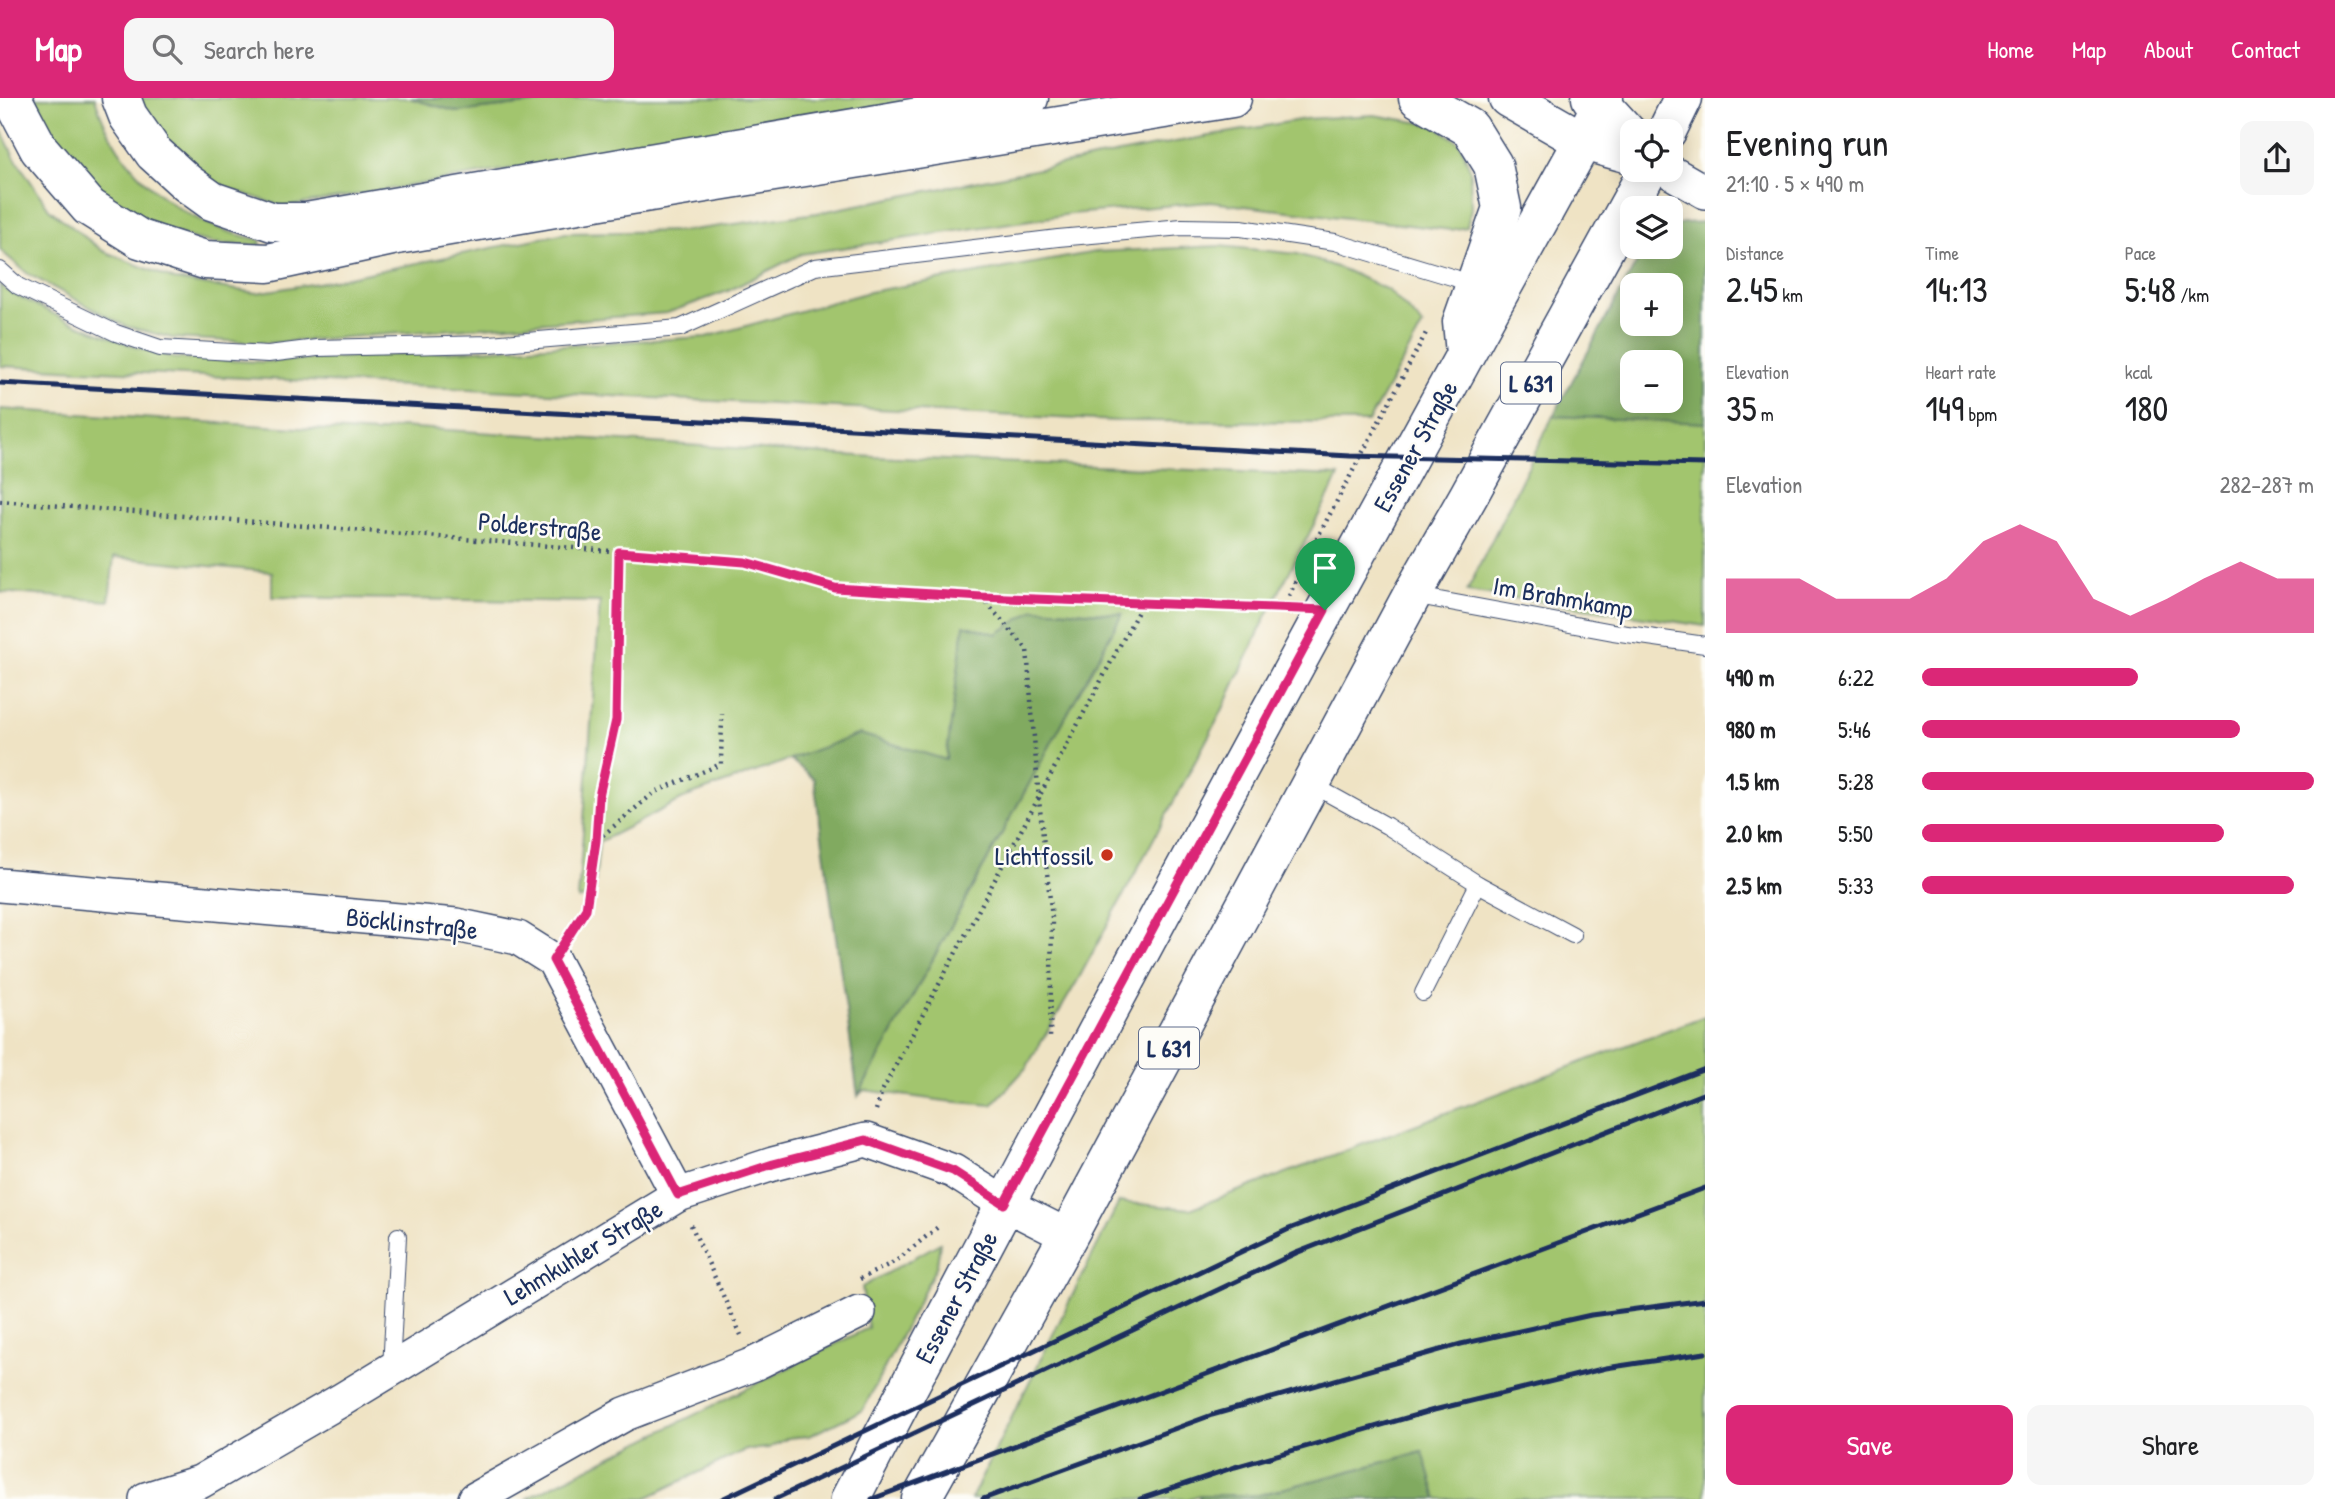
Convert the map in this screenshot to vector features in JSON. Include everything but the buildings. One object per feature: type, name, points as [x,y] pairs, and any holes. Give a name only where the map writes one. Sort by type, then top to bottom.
[{"type":"main road","points":[[12,98],[39,149],[89,207],[140,239],[205,260],[268,263],[397,235],[613,198],[1232,98]]},
{"type":"main road","points":[[121,98],[128,116],[154,153],[212,201],[273,222],[306,222],[1029,98]]},
{"type":"main road","points":[[1418,98],[1469,128],[1493,166],[1502,208],[1462,322],[1465,354]]},
{"type":"main road","points":[[1508,98],[1583,141],[1620,151]]},
{"type":"main road","points":[[1673,119],[1683,98]]},
{"type":"main road","points":[[1599,100],[1620,124]]},
{"type":"main road","name":"Essener Straße","points":[[850,1499],[1004,1204],[1325,610],[1583,141],[1599,100]]},
{"type":"main road","name":"L 631","points":[[920,1499],[1068,1236],[1412,595],[1641,182]]},
{"type":"street","points":[[1683,179],[1705,192]]},
{"type":"street","name":"Böcklinstraße","points":[[0,885],[456,925],[518,938],[553,960],[678,1195]]},
{"type":"street","points":[[866,1140],[953,1171],[1004,1204],[1068,1236]]},
{"type":"street","name":"Lehmkuhler Straße","points":[[146,1499],[207,1490],[391,1368],[678,1195],[773,1164],[866,1140]]},
{"type":"street","points":[[475,1499],[625,1414],[754,1364],[859,1312]]},
{"type":"lane","points":[[0,270],[18,286],[116,333],[160,348],[268,354],[317,348],[490,344],[680,328],[815,267],[1058,238],[1182,228],[1241,228],[1335,242],[1455,278],[1474,287]]},
{"type":"lane","name":"Im Brahmkamp","points":[[1412,595],[1613,632],[1705,645]]},
{"type":"lane","points":[[1311,784],[1387,826],[1478,884],[1573,935]]},
{"type":"lane","points":[[1423,993],[1478,884]]},
{"type":"lane","points":[[391,1368],[398,1236]]},
{"type":"path","points":[[1279,620],[1304,564],[1430,326]]},
{"type":"path","name":"Polderstraße","points":[[0,501],[745,562],[835,588],[982,597],[1325,610]]},
{"type":"path","points":[[553,960],[586,909],[596,841],[599,796],[616,720],[619,552]]},
{"type":"path","points":[[982,597],[1027,649],[1052,918],[1050,1051]]},
{"type":"path","points":[[866,1140],[882,1091],[1142,604]]},
{"type":"path","points":[[596,841],[655,792],[721,764],[722,714]]},
{"type":"path","points":[[678,1195],[754,1364]]},
{"type":"path","points":[[859,1312],[845,1286],[896,1261],[939,1227]]},
{"type":"green space","points":[[31,98],[95,98],[120,151],[137,173],[157,192],[180,209],[205,222],[260,240],[261,245],[208,242],[165,229],[126,209],[91,183],[75,167],[57,143]]},
{"type":"green space","points":[[132,98],[409,98],[458,112],[579,98],[932,98],[284,207],[196,178]]},
{"type":"green space","points":[[409,98],[579,98],[458,112]]},
{"type":"green space","points":[[1374,115],[1434,125],[1460,143],[1470,169],[1471,208],[1467,227],[1451,230],[1210,202],[1071,214],[801,254],[728,291],[667,313],[269,343],[172,338],[125,326],[28,274],[0,250],[0,128],[14,156],[49,209],[103,251],[175,280],[256,293],[329,281],[565,233],[684,231],[817,213],[1305,119]]},
{"type":"green space","points":[[1705,222],[1705,423],[1553,416],[1620,293],[1620,336],[1683,336],[1683,273],[1631,273],[1638,259],[1683,259],[1683,223]]},
{"type":"green space","points":[[1220,246],[1298,254],[1345,270],[1388,290],[1423,325],[1368,422],[1117,421],[0,366],[0,285],[62,318],[136,347],[174,358],[262,362],[706,337],[869,292],[1096,252]]},
{"type":"green space","points":[[0,409],[376,433],[400,427],[875,457],[1339,476],[1266,617],[1220,715],[1079,978],[1026,1068],[992,1105],[864,1090],[858,1096],[1122,614],[1035,609],[997,634],[946,760],[860,734],[689,796],[599,842],[594,896],[578,899],[600,602],[272,597],[272,572],[114,557],[109,601],[0,592]]},
{"type":"green space","points":[[1553,416],[1705,420],[1705,626],[1467,591]]},
{"type":"green space","points":[[1035,609],[1122,614],[858,1096],[814,779],[790,759],[860,734],[946,760],[964,625],[997,634]]},
{"type":"green space","points":[[1705,1016],[1705,1499],[1437,1499],[1422,1452],[1259,1495],[1200,1495],[1188,1499],[971,1499],[1119,1202],[1190,1209]]},
{"type":"green space","points":[[940,1243],[937,1265],[863,1410],[809,1436],[788,1438],[769,1448],[745,1450],[644,1499],[526,1499],[868,1328],[862,1287]]},
{"type":"green space","points":[[1423,1452],[1437,1499],[1199,1499],[1200,1495],[1259,1495]]},
{"type":"railway","points":[[0,383],[1350,456],[1705,464]]},
{"type":"railway","points":[[722,1499],[1289,1229],[1705,1069]]},
{"type":"railway","points":[[775,1499],[1296,1253],[1705,1093]]},
{"type":"railway","points":[[872,1499],[1705,1188]]},
{"type":"railway","points":[[983,1499],[1212,1415],[1461,1344],[1591,1315],[1705,1300]]},
{"type":"railway","points":[[1140,1499],[1235,1467],[1434,1410],[1606,1368],[1705,1353]]},
{"type":"place","name":"Lichtfossil","points":[[1107,855]]},
{"type":"route","points":[[619,552],[745,562],[835,588],[982,597],[1325,610],[1004,1204],[953,1171],[866,1140],[773,1164],[678,1195],[553,960],[586,909],[596,841],[599,796],[616,720],[619,552]]}]
